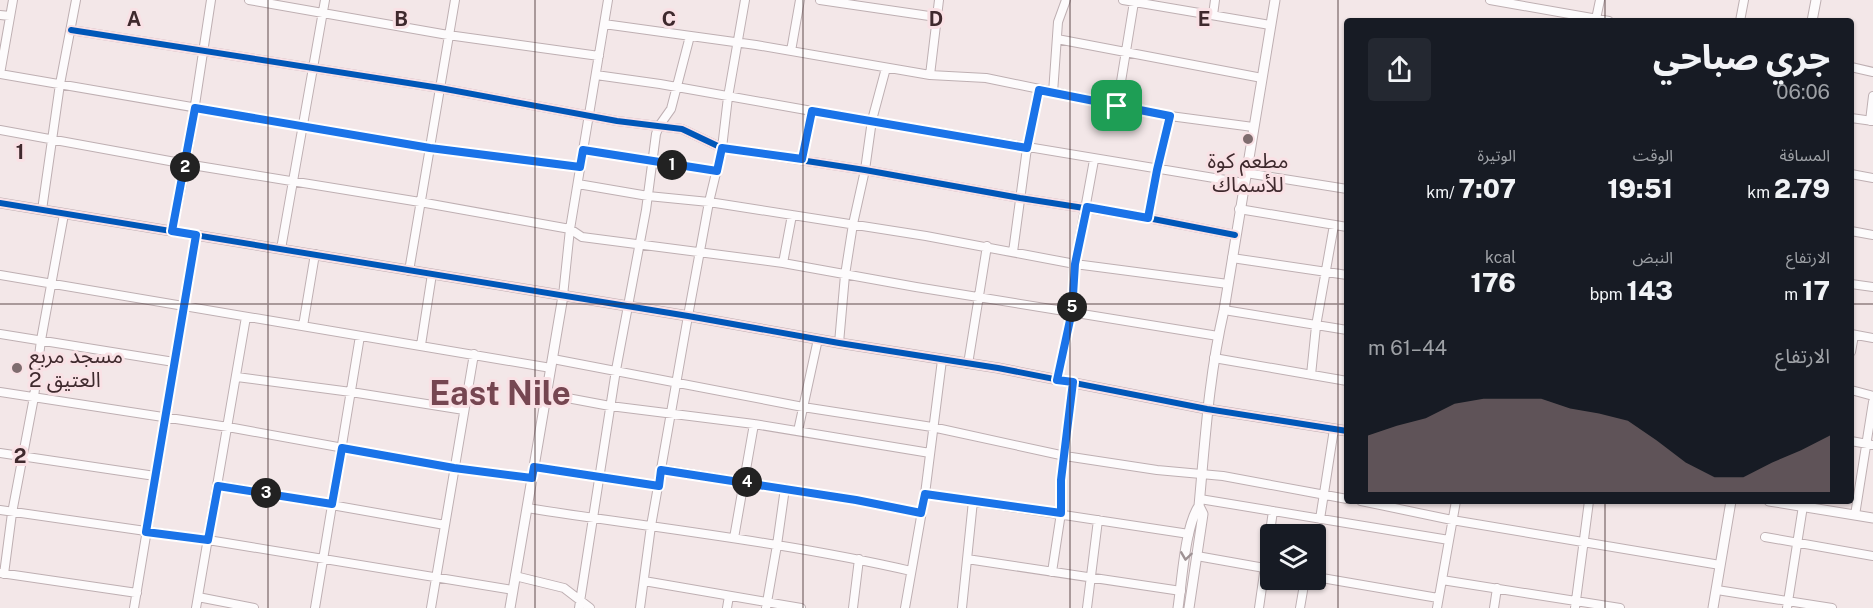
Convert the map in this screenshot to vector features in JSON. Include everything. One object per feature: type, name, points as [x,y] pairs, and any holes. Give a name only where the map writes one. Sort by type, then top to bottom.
[{"type":"street","points":[[13,0],[0,74],[430,148],[580,167]]},
{"type":"street","points":[[42,210],[51,138],[76,0]]},
{"type":"street","points":[[172,231],[186,164],[211,0]]},
{"type":"street","points":[[249,0],[448,34],[599,56]]},
{"type":"street","points":[[281,249],[325,0]]},
{"type":"street","points":[[409,270],[455,0]]},
{"type":"street","points":[[510,608],[563,296],[570,229],[608,0]]},
{"type":"street","points":[[640,608],[651,526],[709,202],[722,148],[728,97],[745,0]]},
{"type":"street","points":[[791,51],[800,0]]},
{"type":"street","points":[[820,0],[936,17]]},
{"type":"street","points":[[930,75],[939,0]]},
{"type":"street","points":[[1053,93],[1059,16],[1066,0]]},
{"type":"street","points":[[1124,0],[1270,25]]},
{"type":"street","points":[[1213,15],[1215,0]]},
{"type":"street","points":[[1189,608],[1203,514],[1200,502],[1207,409],[1214,358],[1275,0]]},
{"type":"street","points":[[1490,0],[1579,18]]},
{"type":"street","points":[[1596,18],[1600,0]]},
{"type":"street","points":[[1741,18],[1744,0]]},
{"type":"street","points":[[1813,18],[1816,0]]},
{"type":"street","points":[[1117,106],[1134,2]]},
{"type":"street","points":[[0,15],[10,16]]},
{"type":"street","points":[[604,24],[791,51],[930,75],[986,78],[1170,116],[1253,127]]},
{"type":"street","points":[[71,30],[440,88],[589,116],[686,129],[704,141],[722,148],[802,159],[1020,198],[1087,207],[1235,235]]},
{"type":"street","points":[[579,604],[616,370],[648,196],[656,134],[671,109],[690,36]]},
{"type":"street","points":[[1057,39],[1262,78]]},
{"type":"street","points":[[838,343],[853,224],[865,170],[872,120],[886,68]]},
{"type":"street","points":[[1854,68],[1873,72]]},
{"type":"street","points":[[596,75],[872,120],[1094,160],[1244,183]]},
{"type":"street","points":[[1013,252],[1027,148],[1039,90]]},
{"type":"street","points":[[1854,118],[1871,121],[1873,96]]},
{"type":"street","points":[[802,159],[812,111]]},
{"type":"street","points":[[1148,218],[1170,116]]},
{"type":"street","points":[[0,130],[570,229],[582,237],[783,263],[1218,336]]},
{"type":"street","points":[[583,150],[717,171]]},
{"type":"street","points":[[1057,380],[1072,311],[1075,264],[1094,160]]},
{"type":"street","points":[[1246,173],[1344,189]]},
{"type":"street","points":[[1854,175],[1873,178]]},
{"type":"street","points":[[578,184],[853,224],[987,246],[1075,264],[1228,284]]},
{"type":"street","points":[[0,203],[998,368],[1187,403],[1207,409],[1344,431]]},
{"type":"street","points":[[1239,209],[1344,227]]},
{"type":"street","points":[[64,214],[2,573],[137,593]]},
{"type":"street","points":[[783,263],[792,215]]},
{"type":"street","points":[[1311,375],[1334,225]]},
{"type":"street","points":[[1854,232],[1873,235]]},
{"type":"street","points":[[135,608],[196,235]]},
{"type":"street","points":[[969,364],[987,246]]},
{"type":"street","points":[[303,326],[315,254]]},
{"type":"street","points":[[1232,258],[1344,275]]},
{"type":"street","points":[[421,345],[432,274]]},
{"type":"street","points":[[0,275],[474,354],[616,370],[803,407],[932,427],[1065,456],[1157,470],[1203,473],[1344,498]]},
{"type":"street","points":[[1854,284],[1873,287]]},
{"type":"street","points":[[1224,310],[1344,330]]},
{"type":"street","points":[[196,608],[246,317]]},
{"type":"street","points":[[0,334],[174,362]]},
{"type":"street","points":[[1854,335],[1873,338]]},
{"type":"street","points":[[315,608],[360,336]]},
{"type":"street","points":[[798,431],[818,339]]},
{"type":"street","points":[[431,608],[474,354]]},
{"type":"street","points":[[1214,358],[1344,380]]},
{"type":"street","points":[[906,608],[925,494],[942,360]]},
{"type":"street","points":[[237,377],[464,410]]},
{"type":"street","points":[[1052,572],[1061,513],[1061,480],[1073,382]]},
{"type":"street","points":[[1854,391],[1873,396]]},
{"type":"street","points":[[0,392],[228,427],[454,468],[532,478]]},
{"type":"street","points":[[546,394],[610,406],[754,424],[930,453]]},
{"type":"street","points":[[1855,515],[1869,444],[1873,402]]},
{"type":"street","points":[[734,537],[754,424]]},
{"type":"street","points":[[1320,519],[1334,429]]},
{"type":"street","points":[[1854,442],[1869,444]]},
{"type":"street","points":[[0,453],[155,477]]},
{"type":"street","points":[[534,467],[659,486]]},
{"type":"street","points":[[661,470],[785,488],[921,513]]},
{"type":"street","points":[[218,486],[445,525]]},
{"type":"street","points":[[766,605],[785,488]]},
{"type":"street","points":[[925,494],[1189,534]]},
{"type":"street","points":[[963,608],[973,501]]},
{"type":"street","points":[[1200,502],[1273,511],[1449,540]]},
{"type":"street","points":[[1178,608],[1189,534],[1193,515],[1200,502]]},
{"type":"street","points":[[1375,504],[1452,520],[1720,566]]},
{"type":"street","points":[[1437,608],[1455,504]]},
{"type":"street","points":[[1576,604],[1589,504]]},
{"type":"street","points":[[1713,608],[1730,504]]},
{"type":"street","points":[[1789,504],[1873,518]]},
{"type":"street","points":[[1788,604],[1803,506]]},
{"type":"street","points":[[527,508],[734,537],[859,559],[911,571]]},
{"type":"street","points":[[0,510],[208,540],[513,590]]},
{"type":"street","points":[[1272,524],[1273,511]]},
{"type":"street","points":[[1087,608],[1098,520]]},
{"type":"street","points":[[1765,537],[1873,556]]},
{"type":"street","points":[[1197,556],[1260,567]]},
{"type":"street","points":[[853,608],[859,559]]},
{"type":"street","points":[[967,560],[1181,591]]},
{"type":"street","points":[[515,576],[564,588],[579,604],[590,608]]},
{"type":"street","points":[[1326,579],[1438,598]]},
{"type":"street","points":[[1442,580],[1497,588],[1576,604],[1617,608]]},
{"type":"street","points":[[644,581],[766,605],[801,608]]},
{"type":"street","points":[[1494,608],[1497,588]]},
{"type":"street","points":[[1259,608],[1263,590]]},
{"type":"street","points":[[1300,608],[1303,590]]},
{"type":"street","points":[[1717,590],[1788,604],[1832,608]]},
{"type":"street","points":[[727,608],[729,596]]},
{"type":"street","points":[[198,597],[254,608]]},
{"type":"cycle path","points":[[71,30],[440,88],[617,121],[682,129],[722,148],[865,170],[1235,235]]},
{"type":"cycle path","points":[[0,203],[998,368],[1207,409],[1344,431]]},
{"type":"place","name":"مطعم كوة للأسماك","points":[[1248,139]]},
{"type":"place","name":"مسجد مربع 2 العتيق","points":[[17,368]]},
{"type":"district","name":"East Nile","points":[[500,393]]},
{"type":"route","points":[[1039,90],[1117,106],[1170,116],[1148,218],[1087,207],[1075,264],[1072,311],[1057,380],[1073,382],[1061,480],[1061,513],[925,494],[921,513],[856,500],[661,470],[659,486],[534,467],[532,478],[454,468],[342,448],[332,504],[218,486],[208,540],[146,532],[196,235],[172,231],[195,108],[430,148],[580,167],[583,150],[717,171],[722,148],[802,159],[812,111],[1027,148],[1039,90]]}]
